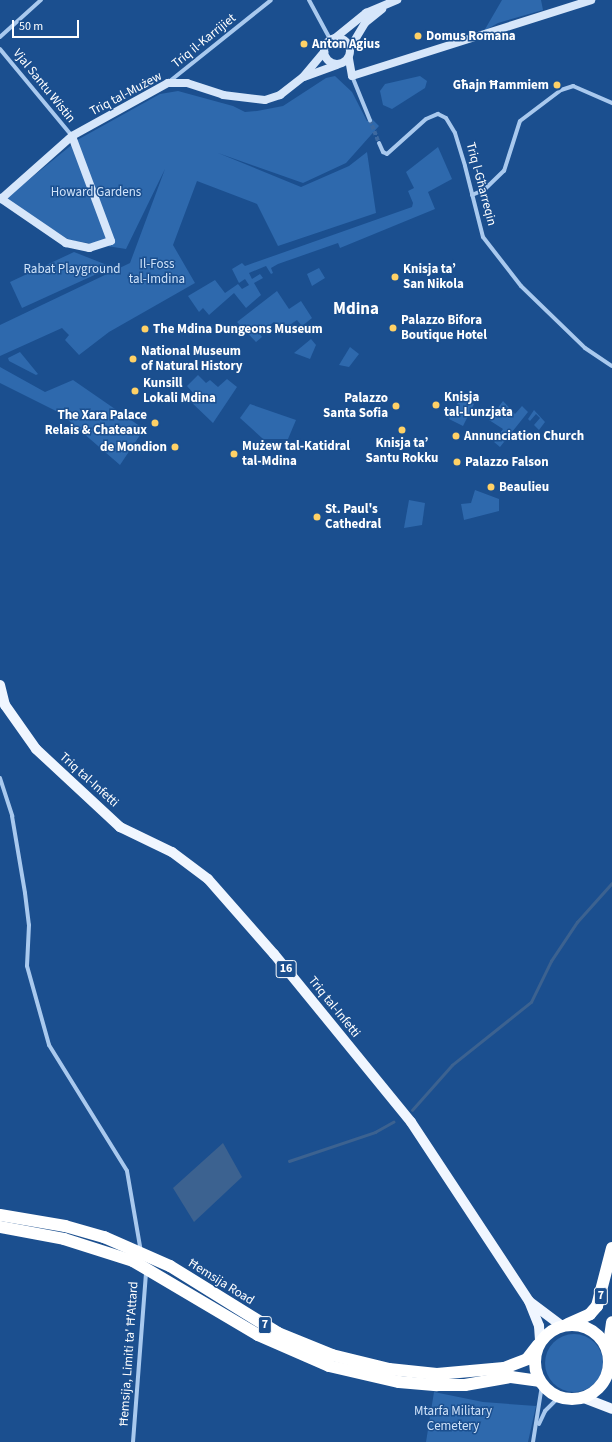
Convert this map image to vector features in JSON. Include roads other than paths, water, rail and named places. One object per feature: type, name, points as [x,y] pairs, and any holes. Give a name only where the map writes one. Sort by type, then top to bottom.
[{"type":"highway","name":"Ħemsija Road","points":[[0,1215],[71,1228],[104,1236],[170,1266],[278,1334],[332,1355],[389,1369],[437,1374],[504,1368],[527,1359],[539,1344]]},
{"type":"highway","name":"Ħemsija Road","points":[[0,1227],[64,1239],[100,1249],[147,1267],[258,1335],[329,1366],[399,1382],[437,1385],[465,1385],[510,1377],[541,1383]]},
{"type":"highway","name":"7","points":[[539,1344],[554,1329],[590,1314],[597,1306],[612,1248]]},
{"type":"highway","name":"7","points":[[541,1383],[559,1397],[571,1400],[584,1398],[601,1386],[611,1368],[608,1351],[612,1322]]},
{"type":"highway","points":[[563,1326],[576,1325],[591,1330],[603,1341],[608,1351]]},
{"type":"highway","points":[[539,1344],[534,1363],[541,1383]]},
{"type":"main road","name":"Triq tal-Infetti","points":[[0,685],[5,705],[36,750],[120,827],[172,852],[208,879],[274,954],[411,1122],[529,1301],[538,1326],[539,1344]]},
{"type":"main road","name":"Triq tal-Infetti","points":[[529,1301],[563,1326]]},
{"type":"main road","points":[[584,1398],[612,1409]]},
{"type":"street","points":[[0,37],[41,0]]},
{"type":"street","name":"Triq il-Karrijiet","points":[[168,83],[271,0]]},
{"type":"street","points":[[309,0],[333,39]]},
{"type":"street","points":[[352,76],[339,65],[326,60],[324,52],[333,39],[366,13],[397,0]]},
{"type":"street","points":[[352,76],[591,0]]},
{"type":"street","points":[[370,120],[352,76],[348,59],[350,48],[365,23],[387,5]]},
{"type":"street","points":[[333,39],[343,39],[350,48]]},
{"type":"street","name":"Vjal Santu Wistin","points":[[0,48],[72,136]]},
{"type":"street","name":"Triq tal-Mużew","points":[[0,198],[72,136],[168,83],[187,83],[223,95],[259,100],[280,95],[303,77],[324,52]]},
{"type":"street","points":[[339,65],[348,59]]},
{"type":"street","name":"Triq tal-Mużew","points":[[303,77],[339,65]]},
{"type":"street","points":[[472,195],[484,190],[504,171],[520,121],[561,90],[573,86],[612,102]]},
{"type":"street","name":"Triq l-Għarreqin","points":[[379,143],[383,152],[387,154],[426,119],[442,115],[455,133],[484,237],[512,276],[585,348],[612,366]]},
{"type":"street","points":[[0,198],[66,243],[89,248],[110,241],[72,136]]},
{"type":"street","points":[[0,778],[12,816],[25,893],[29,926],[27,966],[49,1045],[127,1171],[142,1252]]},
{"type":"street","name":"Ħemsija, Limiti ta' Ħ'Attard","points":[[133,1442],[144,1277],[147,1267]]},
{"type":"street","points":[[533,1442],[541,1383]]},
{"type":"street","points":[[536,1428],[545,1411],[559,1397]]},
{"type":"waterway","points":[[412,1110],[452,1065],[531,1002],[551,961],[577,922],[612,883]]},
{"type":"waterway","points":[[289,1161],[375,1132],[393,1122]]},
{"type":"tunnel","points":[[370,120],[379,143]]},
{"type":"place","name":"Domus Romana","points":[[418,36]]},
{"type":"place","name":"Anton Agius","points":[[304,44]]},
{"type":"place","name":"Għajn Ħammiem","points":[[557,85]]},
{"type":"place","name":"Knisja ta’ San Nikola","points":[[395,277]]},
{"type":"place","name":"Palazzo Bifora Boutique Hotel","points":[[393,328]]},
{"type":"place","name":"The Mdina Dungeons Museum","points":[[145,329]]},
{"type":"place","name":"National Museum of Natural History","points":[[133,359]]},
{"type":"place","name":"Kunsill Lokali Mdina","points":[[135,391]]},
{"type":"place","name":"Knisja tal-Lunzjata","points":[[436,405]]},
{"type":"place","name":"Palazzo Santa Sofia","points":[[396,406]]},
{"type":"place","name":"The Xara Palace Relais & Chateaux","points":[[155,423]]},
{"type":"place","name":"Knisja ta’ Santu Rokku","points":[[402,430]]},
{"type":"place","name":"Annunciation Church","points":[[456,436]]},
{"type":"place","name":"de Mondion","points":[[175,447]]},
{"type":"place","name":"Mużew tal-Katidral tal-Mdina","points":[[234,454]]},
{"type":"place","name":"Palazzo Falson","points":[[457,462]]},
{"type":"place","name":"Beaulieu","points":[[491,487]]},
{"type":"place","name":"St. Paul's Cathedral","points":[[317,517]]},
{"type":"district","name":"Mdina","points":[[356,310]]},
{"type":"park label","name":"Howard Gardens","points":[[96,192]]},
{"type":"park label","name":"Rabat Playground","points":[[72,269]]},
{"type":"park label","name":"Il-Foss tal-Imdina","points":[[157,272]]},
{"type":"park label","name":"Mtarfa Military Cemetery","points":[[453,1420]]}]
